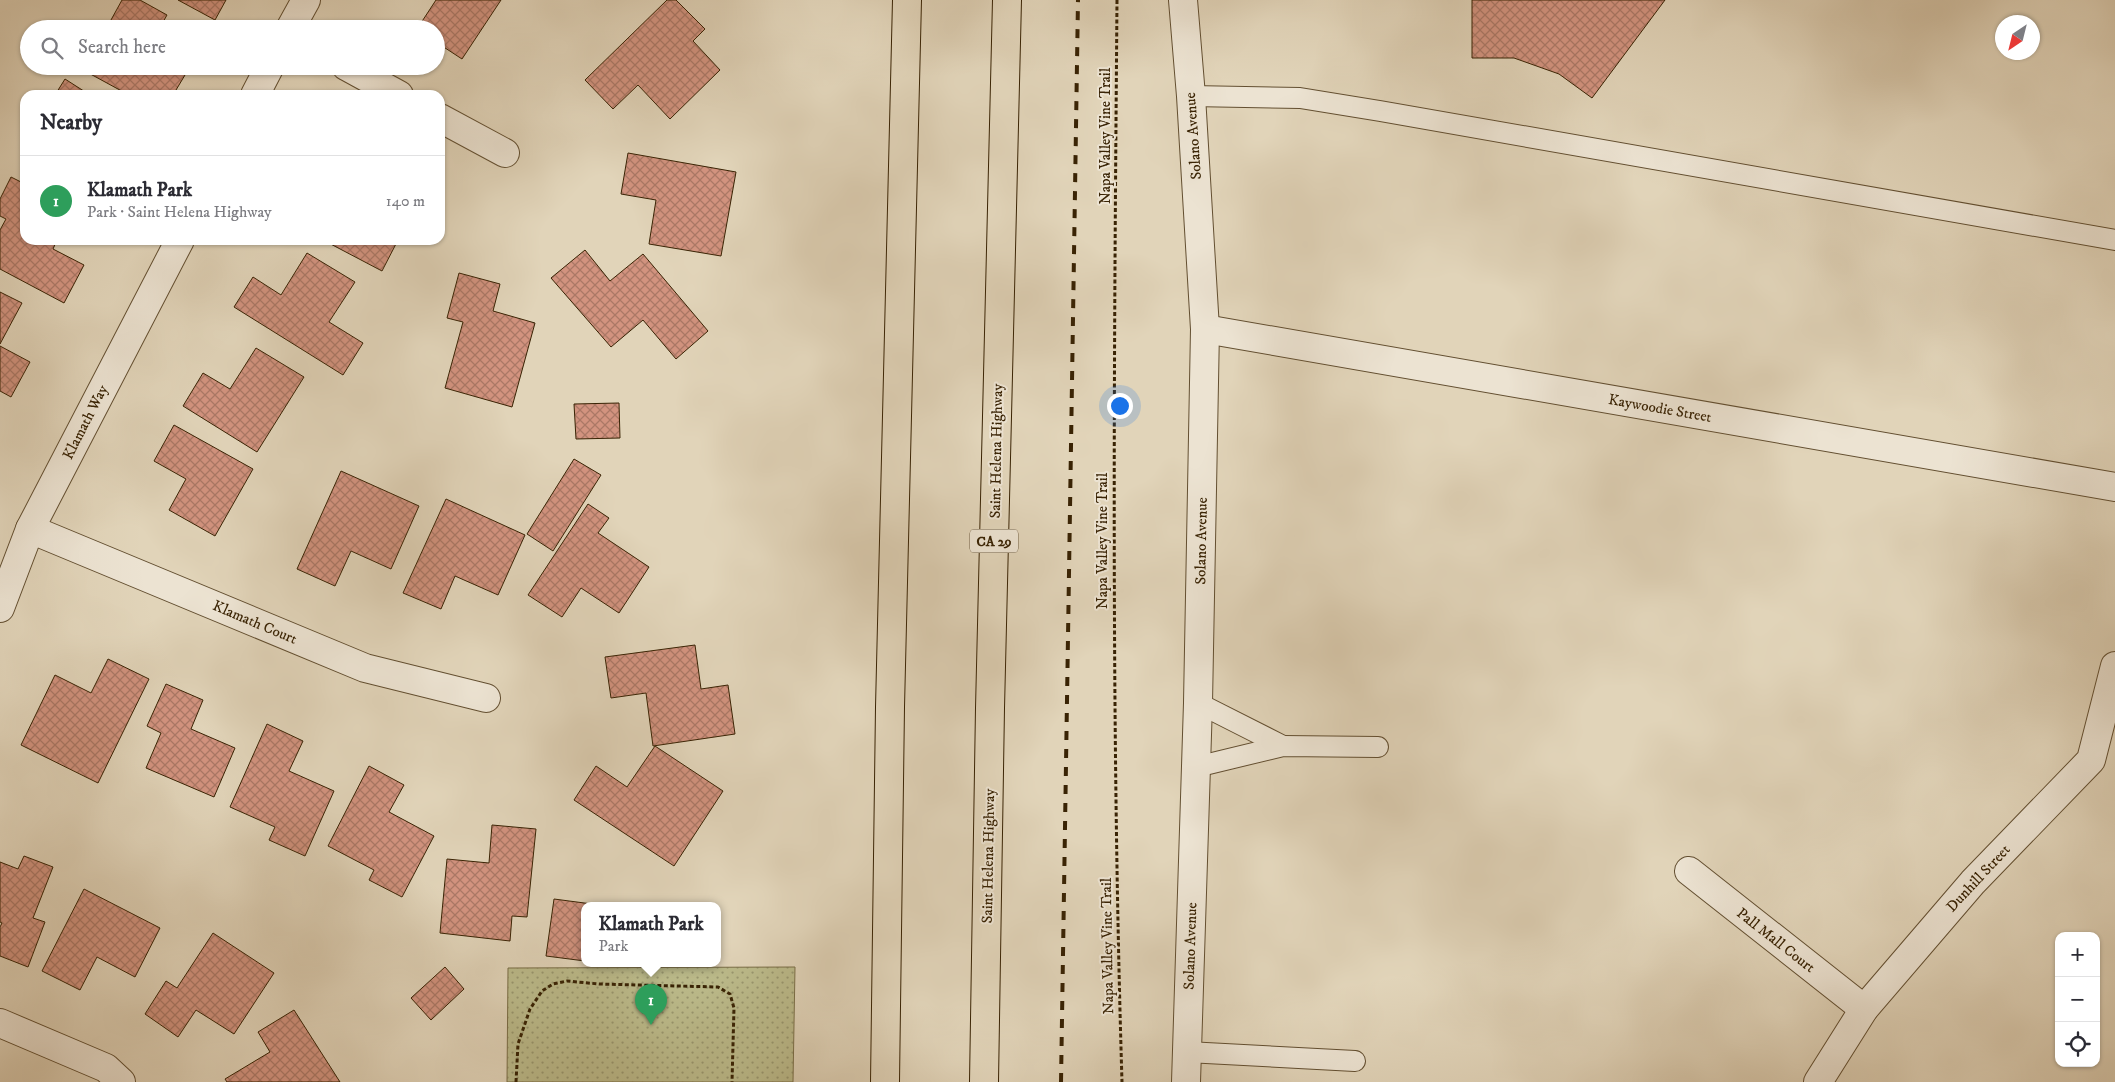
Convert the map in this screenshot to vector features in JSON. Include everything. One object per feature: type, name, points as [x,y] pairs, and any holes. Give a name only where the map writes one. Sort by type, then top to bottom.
[{"type":"highway","points":[[885,1082],[890,707],[907,0]]},
{"type":"highway","name":"Saint Helena Highway","points":[[984,1082],[990,698],[1007,0]]},
{"type":"street","points":[[295,20],[306,0]]},
{"type":"street","name":"Solano Avenue","points":[[1182,0],[1191,96],[1205,330],[1198,703],[1186,1082]]},
{"type":"street","points":[[258,90],[265,75]]},
{"type":"street","points":[[362,75],[390,90]]},
{"type":"street","points":[[445,121],[505,153]]},
{"type":"street","name":"Klamath Way","points":[[0,608],[30,529],[177,245]]},
{"type":"street","name":"Kaywoodie Street","points":[[1205,330],[2115,487]]},
{"type":"street","name":"Klamath Court","points":[[30,529],[365,668],[486,698]]},
{"type":"street","name":"Dunhill Street","points":[[1818,1082],[1864,1009],[1973,882],[2091,760],[2115,666]]},
{"type":"street","name":"Pall Mall Court","points":[[1689,871],[1864,1009]]},
{"type":"street","points":[[0,1023],[106,1068],[121,1082]]},
{"type":"lane","points":[[1191,96],[1300,98],[2115,240]]},
{"type":"lane","points":[[1198,703],[1283,746]]},
{"type":"lane","points":[[1196,767],[1283,746],[1378,747]]},
{"type":"lane","points":[[1187,1052],[1355,1061]]},
{"type":"path","name":"Napa Valley Vine Trail","points":[[1117,0],[1113,495],[1118,941],[1122,1082]]},
{"type":"path","points":[[516,1082],[518,1044],[530,1009],[542,992],[553,984],[567,981],[599,984],[718,987],[730,994],[734,1008],[732,1082]]},
{"type":"shaded area","points":[[795,967],[793,1082],[507,1082],[508,968]]},
{"type":"building","points":[[122,0],[140,0],[167,15],[164,20],[111,20]]},
{"type":"building","points":[[178,0],[226,0],[215,20]]},
{"type":"building","points":[[436,0],[501,0],[462,59],[445,48],[445,20],[423,20]]},
{"type":"building","points":[[667,0],[676,0],[705,29],[693,41],[720,70],[670,119],[638,85],[613,109],[585,80]]},
{"type":"building","points":[[1472,0],[1665,0],[1592,98],[1559,74],[1514,58],[1472,58]]},
{"type":"building","points":[[92,75],[185,75],[176,90],[120,90]]},
{"type":"building","points":[[65,79],[82,90],[58,90]]},
{"type":"building","points":[[628,153],[736,172],[721,256],[649,244],[656,200],[621,194]]},
{"type":"building","points":[[11,177],[20,182],[20,245],[55,245],[53,249],[84,265],[64,303],[0,269],[0,230],[6,219],[0,216],[0,199]]},
{"type":"building","points":[[333,245],[395,245],[382,271]]},
{"type":"building","points":[[585,250],[610,281],[643,254],[708,331],[676,359],[643,320],[611,347],[551,278]]},
{"type":"building","points":[[307,253],[355,282],[329,322],[363,343],[343,375],[234,307],[253,277],[281,295]]},
{"type":"building","points":[[459,273],[500,284],[493,311],[535,323],[512,407],[445,388],[463,322],[447,318]]},
{"type":"building","points":[[0,292],[22,303],[0,344]]},
{"type":"building","points":[[0,346],[30,362],[11,397],[0,391]]},
{"type":"building","points":[[256,348],[304,377],[257,452],[183,406],[203,373],[230,389]]},
{"type":"building","points":[[619,403],[620,438],[576,439],[574,404]]},
{"type":"building","points":[[174,425],[253,469],[215,536],[169,510],[186,479],[154,461]]},
{"type":"building","points":[[574,459],[601,475],[553,551],[527,534]]},
{"type":"building","points":[[341,471],[419,506],[391,569],[351,551],[335,586],[297,569]]},
{"type":"building","points":[[446,499],[525,535],[498,595],[455,576],[441,609],[403,593]]},
{"type":"building","points":[[588,504],[609,518],[598,533],[649,567],[619,613],[581,588],[562,617],[528,595]]},
{"type":"building","points":[[695,645],[701,689],[728,685],[735,734],[653,746],[646,693],[611,698],[605,657]]},
{"type":"building","points":[[108,659],[149,679],[98,783],[21,745],[55,675],[91,693]]},
{"type":"building","points":[[166,684],[203,700],[191,729],[235,748],[214,797],[146,768],[161,733],[147,726]]},
{"type":"building","points":[[267,724],[303,741],[289,771],[334,791],[305,856],[269,840],[275,827],[230,807]]},
{"type":"building","points":[[655,746],[723,791],[674,866],[574,800],[596,766],[627,787]]},
{"type":"building","points":[[369,766],[404,785],[389,812],[434,836],[402,897],[369,880],[374,870],[328,846]]},
{"type":"building","points":[[492,825],[536,829],[527,917],[512,916],[510,941],[440,933],[447,859],[489,863]]},
{"type":"building","points":[[24,856],[53,867],[33,918],[45,922],[28,967],[0,956],[0,927],[2,923],[0,922],[0,862],[18,869]]},
{"type":"building","points":[[84,889],[160,928],[135,977],[97,957],[80,990],[42,971]]},
{"type":"building","points":[[554,899],[581,903],[581,960],[546,956]]},
{"type":"building","points":[[213,933],[274,973],[234,1034],[196,1010],[178,1037],[145,1014],[166,981],[177,988]]},
{"type":"building","points":[[445,967],[464,989],[431,1020],[411,998]]},
{"type":"building","points":[[294,1010],[340,1082],[227,1082],[225,1079],[270,1052],[258,1032]]},
{"type":"railway","points":[[1061,1082],[1078,0]]},
{"type":"place","name":"Klamath Park","points":[[651,1025]]}]
